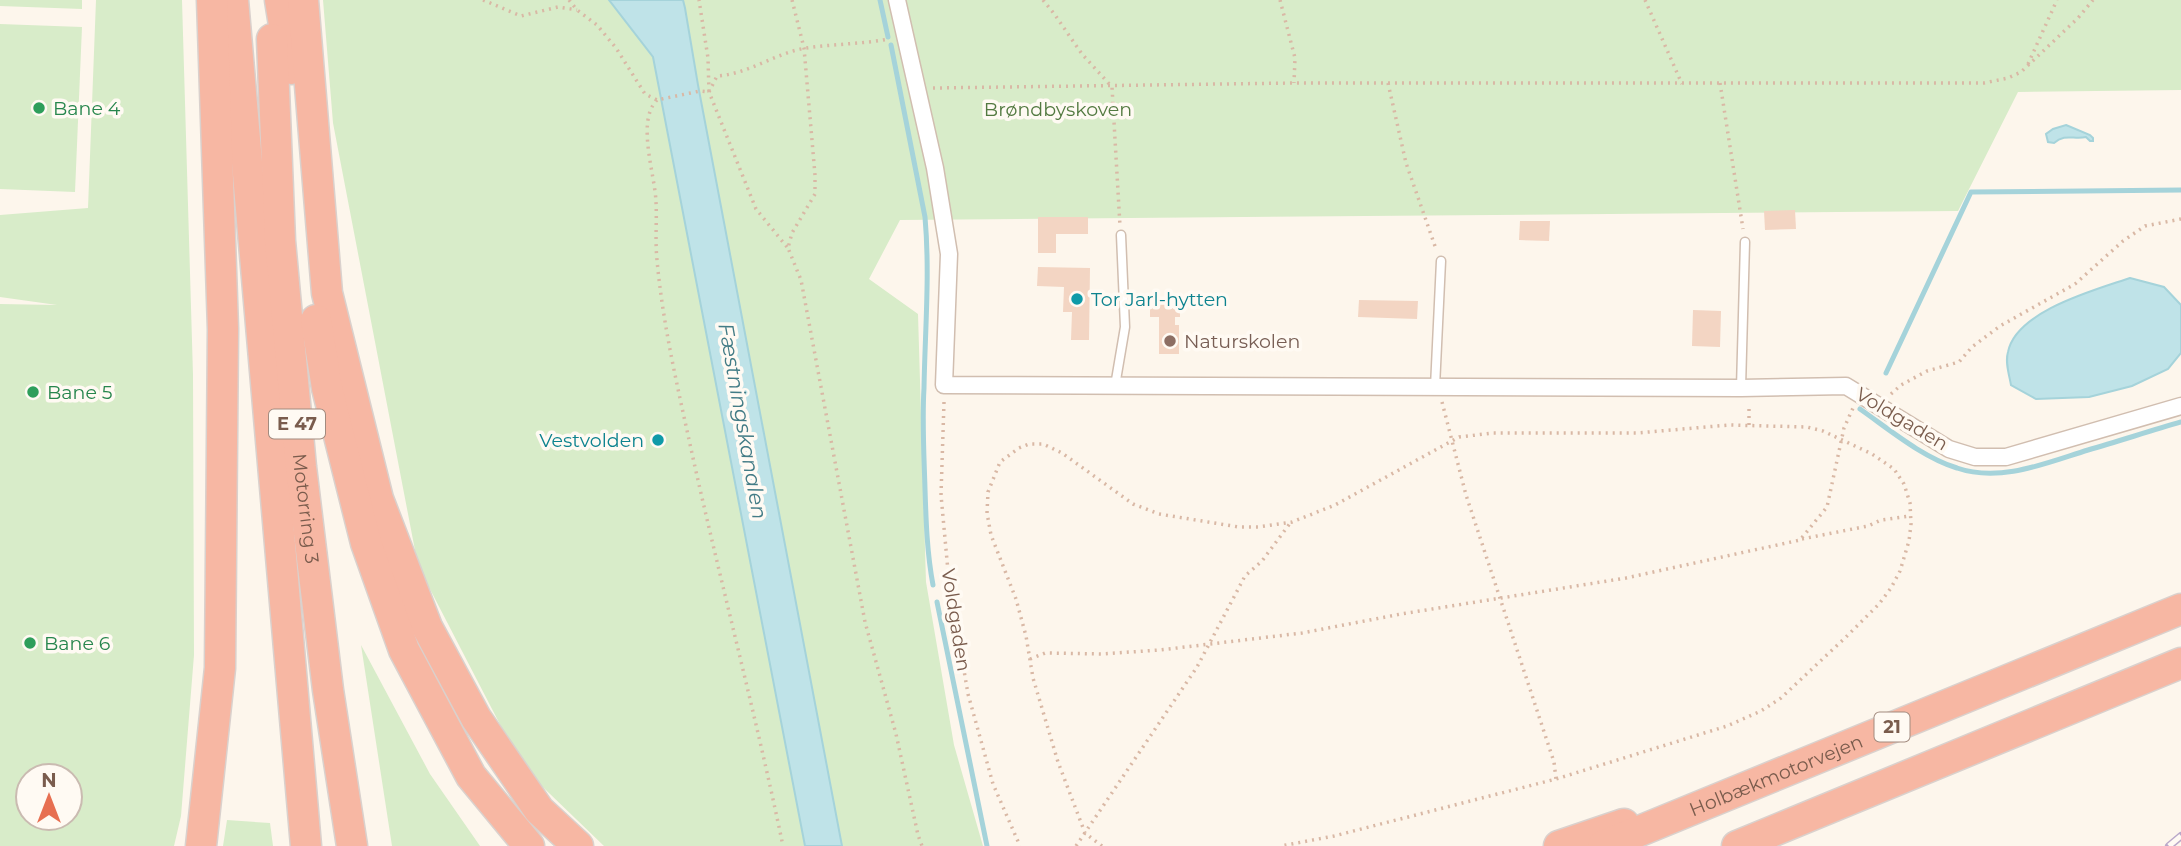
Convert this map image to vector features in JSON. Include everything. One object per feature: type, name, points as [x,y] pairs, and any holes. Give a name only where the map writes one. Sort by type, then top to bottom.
[{"type":"highway","points":[[201,846],[220,668],[223,329],[212,0]]},
{"type":"highway","name":"Motorring 3","points":[[233,0],[305,839]]},
{"type":"highway","name":"Motorring 3","points":[[271,0],[280,241],[300,454],[328,690],[352,846]]},
{"type":"highway","points":[[279,0],[291,66],[313,306],[327,388],[366,543],[404,650],[464,764],[529,846]]},
{"type":"highway","points":[[303,0],[327,293],[379,499],[427,627],[476,718],[539,810],[578,846]]},
{"type":"highway","name":"Holbækmotorvejen","points":[[1603,846],[2181,609]]},
{"type":"highway","points":[[1737,846],[2181,663]]},
{"type":"highway","points":[[1776,846],[1870,792]]},
{"type":"highway","points":[[1559,846],[1596,832],[1722,797]]},
{"type":"street","points":[[897,0],[935,168],[949,254],[944,386]]},
{"type":"street","name":"Voldgaden","points":[[944,386],[1846,386],[1949,449],[1975,457],[2006,457],[2181,406]]},
{"type":"lane","points":[[1115,386],[1125,327],[1121,235]]},
{"type":"lane","points":[[1745,242],[1745,388]]},
{"type":"lane","points":[[1437,387],[1441,261]]},
{"type":"path","points":[[484,0],[521,16],[558,7],[577,10]]},
{"type":"path","points":[[569,0],[577,10],[597,25],[645,94],[657,100]]},
{"type":"path","points":[[699,0],[708,58],[709,92],[756,209],[788,248],[800,280],[865,622],[896,734],[922,846]]},
{"type":"path","points":[[788,248],[792,233],[815,194],[804,48],[792,0]]},
{"type":"path","points":[[1043,0],[1082,54],[1112,87],[1121,235]]},
{"type":"path","points":[[1280,0],[1296,58],[1294,83]]},
{"type":"path","points":[[1645,0],[1682,84]]},
{"type":"path","points":[[2027,66],[2057,0]]},
{"type":"path","points":[[915,88],[1294,83],[1984,83],[2021,72],[2078,18],[2092,0]]},
{"type":"path","points":[[709,92],[717,76],[733,75],[804,48],[905,37]]},
{"type":"path","points":[[1388,83],[1406,163],[1441,261]]},
{"type":"path","points":[[1720,83],[1745,242]]},
{"type":"path","points":[[709,92],[701,91],[657,100],[650,106],[646,125],[656,201],[656,259],[674,366],[704,506],[783,846]]},
{"type":"path","points":[[1879,406],[1901,385],[1927,371],[1959,362],[1972,347],[2000,326],[2075,284],[2123,241],[2145,226],[2181,219]]},
{"type":"path","name":"Voldgaden","points":[[944,386],[941,495],[949,582],[968,694],[993,784],[1020,846]]},
{"type":"path","points":[[1437,387],[1466,495],[1554,762],[1556,779]]},
{"type":"path","points":[[1745,388],[1749,425]]},
{"type":"path","points":[[1800,540],[1827,507],[1844,428],[1853,408],[1864,397]]},
{"type":"path","points":[[1102,846],[1085,833],[1058,762],[1033,678],[1016,599],[991,535],[987,513],[988,492],[1000,462],[1019,447],[1043,444],[1062,453],[1133,504],[1159,514],[1239,527],[1292,522],[1356,494],[1452,440],[1493,433],[1637,433],[1729,425],[1807,427],[1823,430],[1872,454],[1894,469],[1904,484],[1910,503],[1909,541],[1900,570],[1891,587],[1879,604],[1846,637],[1781,698],[1761,711],[1727,726],[1556,779],[1334,836],[1281,846]]},
{"type":"path","points":[[1030,659],[1045,653],[1101,654],[1208,645],[1302,633],[1626,578],[1868,526],[1881,520],[1911,516]]},
{"type":"path","points":[[1076,846],[1197,667],[1245,576],[1262,561],[1292,522]]},
{"type":"green space","points":[[0,0],[82,0],[82,9],[0,6]]},
{"type":"green space","points":[[96,0],[182,0],[193,375],[194,655],[181,816],[174,846],[0,846],[0,304],[57,305],[0,297],[0,215],[88,208]]},
{"type":"green space","name":"Vestvolden","points":[[323,0],[2181,0],[2181,90],[2018,92],[1958,211],[900,220],[869,279],[918,314],[926,582],[954,745],[983,846],[604,846],[522,767],[418,566],[333,123]]},
{"type":"green space","name":"Bane 4","points":[[0,24],[82,27],[75,192],[0,189]]},
{"type":"green space","points":[[361,645],[430,774],[480,846],[392,846]]},
{"type":"green space","points":[[227,820],[270,823],[273,846],[223,846]]},
{"type":"water","name":"Fæstningskanalen","points":[[609,0],[683,0],[842,846],[805,846],[653,57]]},
{"type":"water","points":[[2066,125],[2090,135],[2093,141],[2086,137],[2066,137],[2054,143],[2048,142],[2046,134]]},
{"type":"water","points":[[2130,278],[2164,287],[2181,305],[2181,353],[2168,369],[2132,386],[2089,397],[2036,399],[2011,385],[2008,352],[2014,338],[2026,325],[2059,304]]},
{"type":"building","points":[[1795,210],[1796,229],[1765,230],[1764,211]]},
{"type":"building","points":[[1038,217],[1088,217],[1088,234],[1056,234],[1056,253],[1038,253]]},
{"type":"building","points":[[1520,221],[1550,221],[1549,241],[1519,240]]},
{"type":"building","name":"Tor Jarl-hytten","points":[[1038,267],[1090,268],[1089,340],[1071,340],[1072,312],[1063,312],[1064,287],[1037,286]]},
{"type":"building","points":[[1359,300],[1418,301],[1417,319],[1358,317]]},
{"type":"building","points":[[1150,301],[1180,301],[1180,317],[1175,317],[1175,325],[1179,325],[1179,354],[1159,354],[1159,317],[1150,317]]},
{"type":"building","points":[[1693,310],[1721,311],[1720,347],[1692,346]]},
{"type":"waterway","points":[[880,0],[888,37]]},
{"type":"waterway","points":[[891,45],[925,217],[927,281],[923,438],[927,537],[933,585]]},
{"type":"waterway","points":[[1886,373],[1971,192],[2181,190]]},
{"type":"waterway","points":[[1860,409],[1931,457],[1957,468],[1990,473],[2023,470],[2181,422]]},
{"type":"waterway","points":[[937,602],[987,846]]},
{"type":"railway","points":[[2169,846],[2181,836]]},
{"type":"place","name":"Bane 4","points":[[39,108]]},
{"type":"place","name":"Tor Jarl-hytten","points":[[1077,299]]},
{"type":"place","name":"Naturskolen","points":[[1170,341]]},
{"type":"place","name":"Bane 5","points":[[33,392]]},
{"type":"place","name":"Vestvolden","points":[[658,440]]},
{"type":"place","name":"Bane 6","points":[[30,643]]},
{"type":"park label","name":"Brøndbyskoven","points":[[1058,109]]}]
